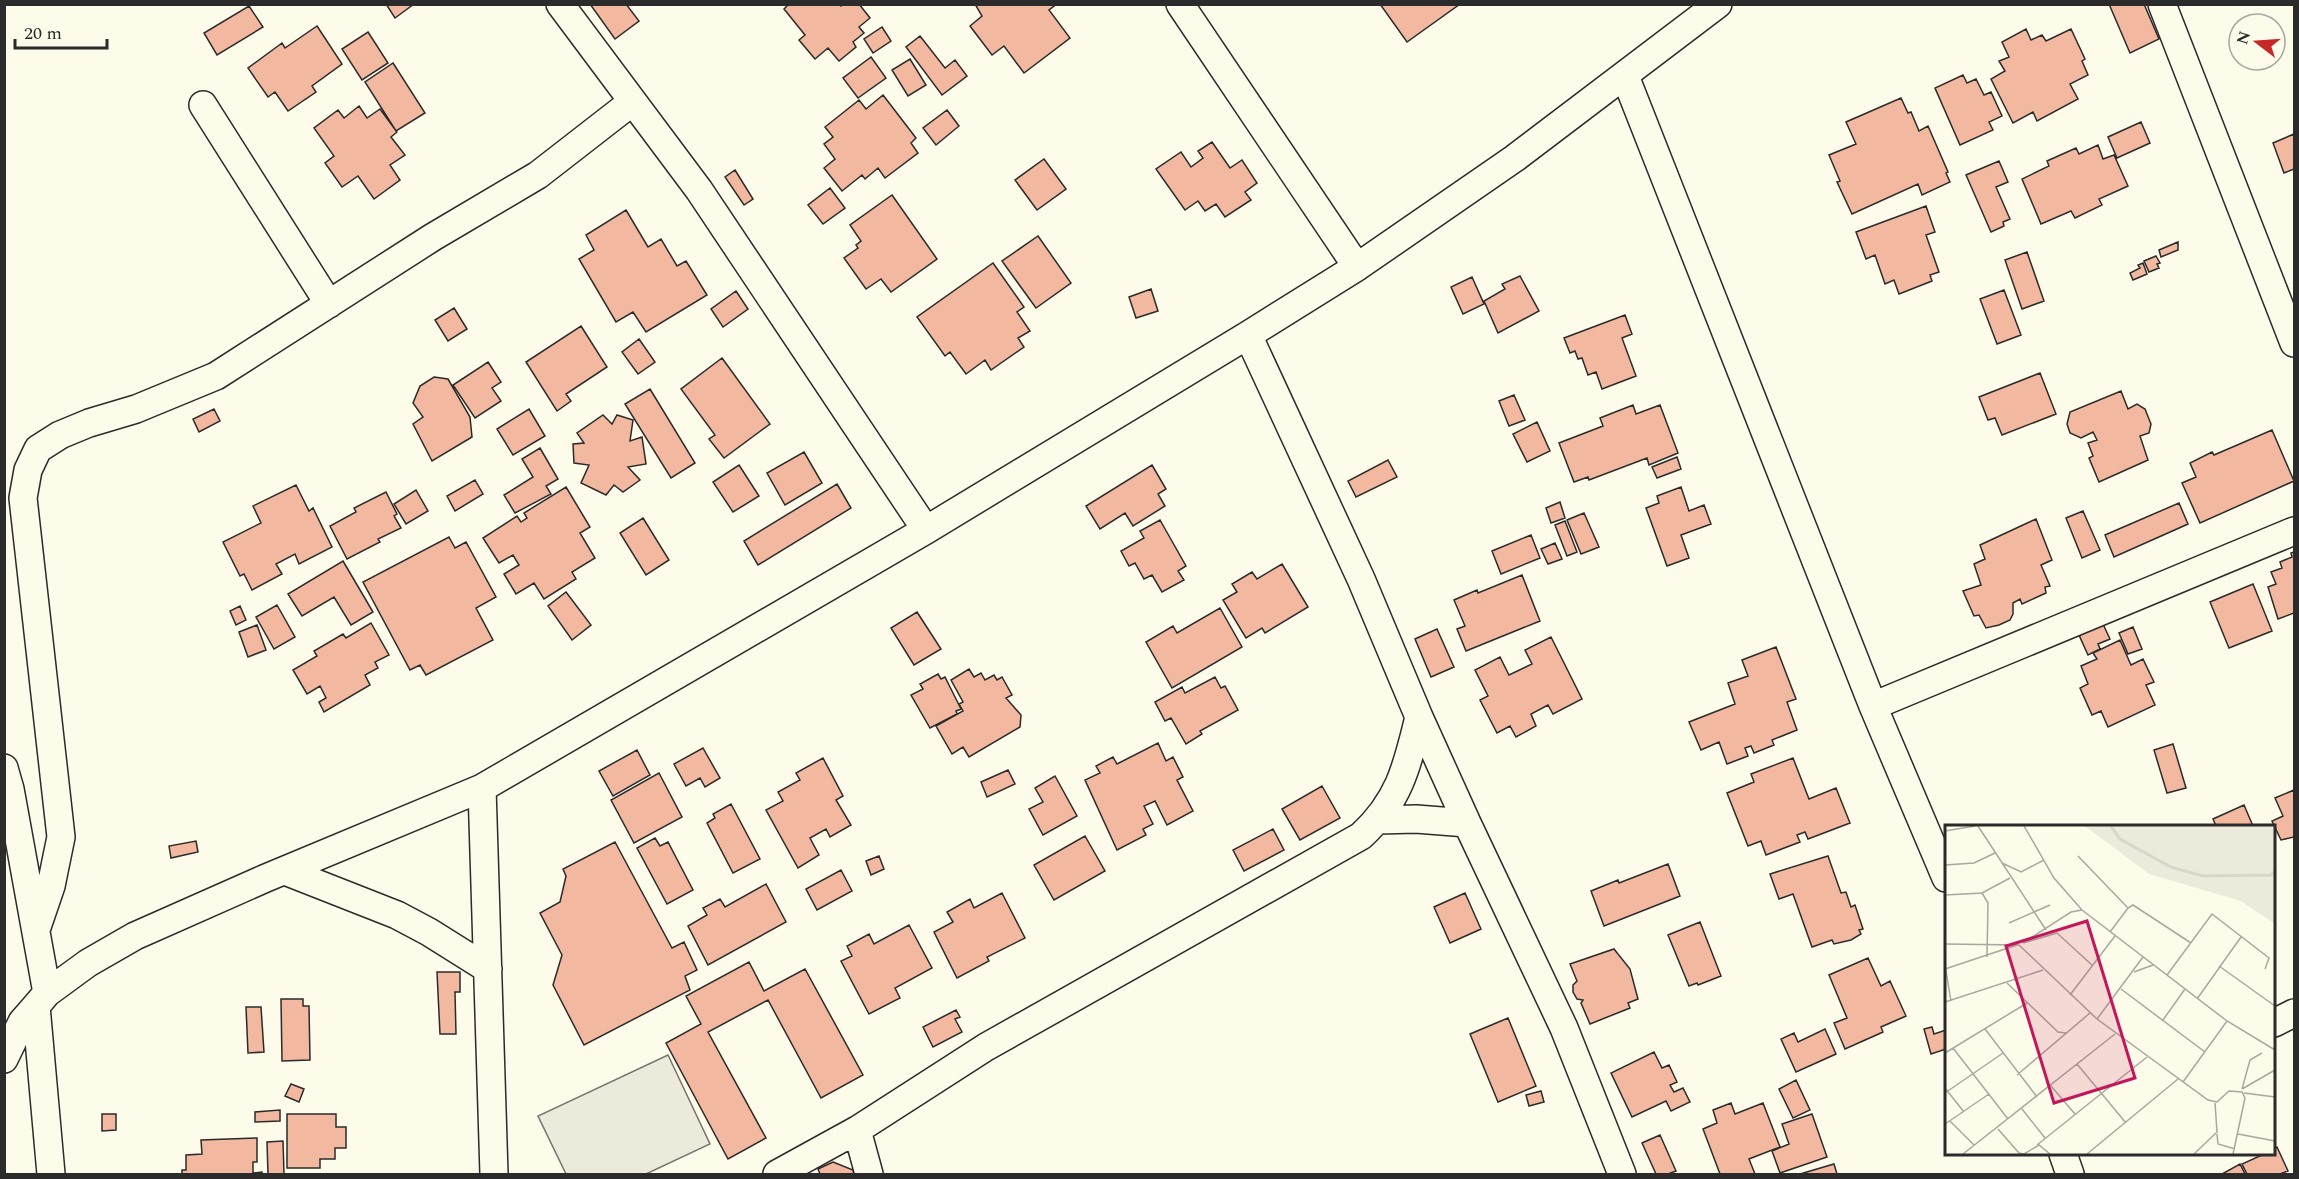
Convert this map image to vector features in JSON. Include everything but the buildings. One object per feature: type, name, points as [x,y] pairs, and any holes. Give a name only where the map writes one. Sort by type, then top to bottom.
[{"type":"street","points":[[560,4],[699,190],[926,530]]},
{"type":"street","points":[[1180,4],[1357,267]]},
{"type":"street","points":[[4,1059],[22,1022],[41,999],[88,963],[135,936],[482,788],[926,530],[1357,267],[1515,158],[1718,4]]},
{"type":"street","points":[[2162,4],[2295,343]]},
{"type":"street","points":[[1625,76],[1873,706],[1945,873]]},
{"type":"street","points":[[36,930],[51,886],[61,837],[23,498],[28,470],[38,449],[60,435],[89,423],[136,409],[216,376],[433,237],[538,175],[632,102]]},
{"type":"street","points":[[203,105],[329,304]]},
{"type":"street","points":[[1248,335],[1361,579],[1467,823],[1564,1028],[1622,1174]]},
{"type":"street","points":[[1873,706],[2295,531]]},
{"type":"street","points":[[777,1174],[857,1130],[986,1047],[1361,836],[1378,820],[1399,786],[1410,755],[1419,717]]},
{"type":"street","points":[[4,768],[10,789],[36,930],[51,1174]]},
{"type":"street","points":[[482,788],[494,1174]]},
{"type":"street","points":[[1378,820],[1416,819],[1467,823]]},
{"type":"street","points":[[285,871],[397,915],[488,969]]},
{"type":"street","points":[[2275,1023],[2295,1013]]},
{"type":"street","points":[[857,1130],[868,1174]]},
{"type":"street","points":[[2063,1155],[2070,1174]]},
{"type":"shaded area","points":[[668,1055],[710,1144],[646,1174],[566,1174],[538,1116]]}]
